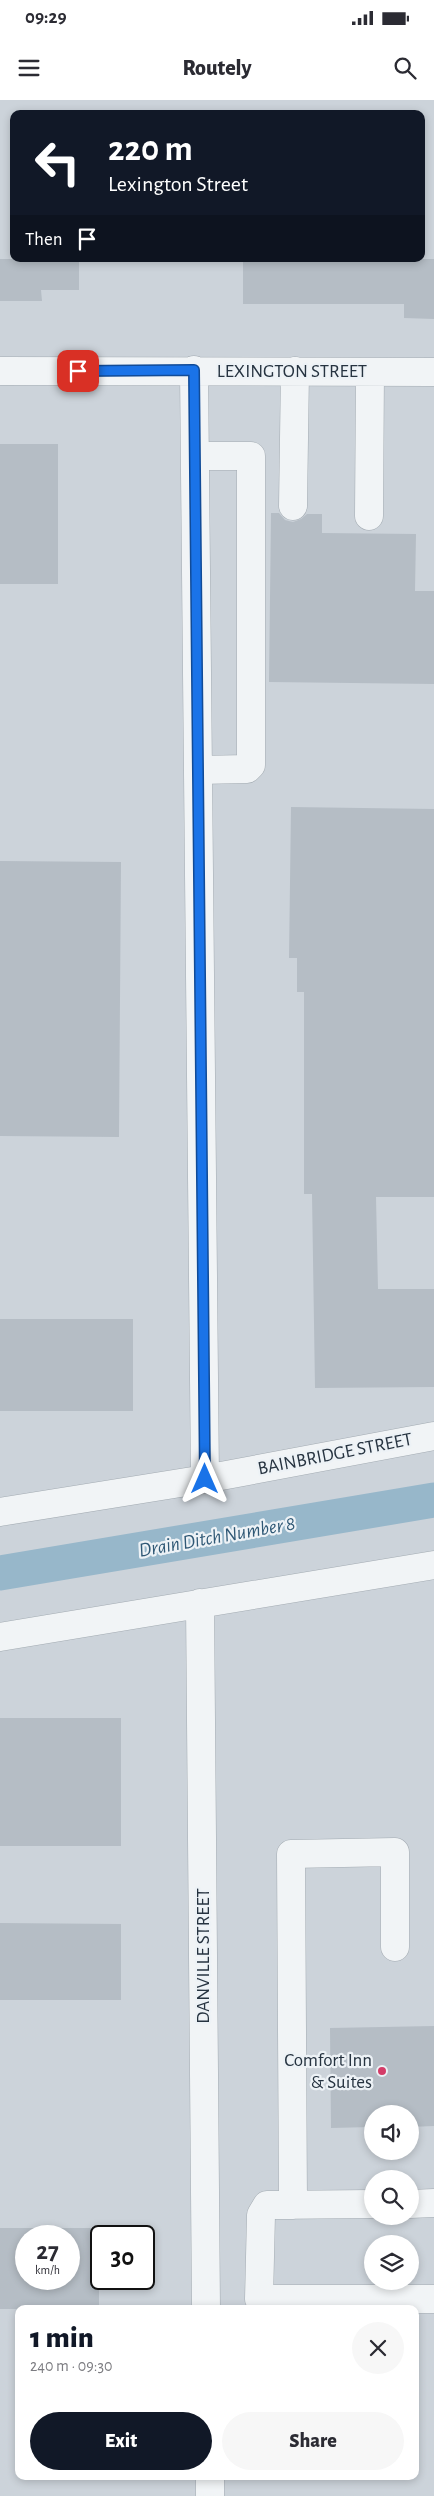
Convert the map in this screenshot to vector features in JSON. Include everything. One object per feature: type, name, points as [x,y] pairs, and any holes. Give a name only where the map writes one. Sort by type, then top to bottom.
[{"type":"street","points":[[194,370],[205,1479]]},
{"type":"street","name":"LEXINGTON STREET","points":[[0,371],[434,372]]},
{"type":"street","points":[[294,506],[295,372]]},
{"type":"street","points":[[370,372],[370,516]]},
{"type":"street","points":[[195,456],[251,456],[251,765],[247,769],[198,770]]},
{"type":"street","name":"BAINBRIDGE STREET","points":[[0,1512],[205,1479],[434,1436]]},
{"type":"street","points":[[0,1637],[434,1565]]},
{"type":"street","name":"DANVILLE STREET","points":[[200,1603],[206,2305]]},
{"type":"street","points":[[293,2205],[290,1854],[395,1852],[395,1947]]},
{"type":"street","points":[[419,2204],[434,2203]]},
{"type":"street","points":[[364,2204],[267,2205],[261,2215],[259,2299],[434,2299]]},
{"type":"street","points":[[210,2480],[210,2496]]},
{"type":"shaded area","points":[[0,100],[434,100],[434,2496],[0,2496]]},
{"type":"building","points":[[0,259],[10,259],[10,262],[79,262],[79,290],[41,290],[42,301],[0,301]]},
{"type":"building","points":[[425,259],[434,259],[434,319],[404,318],[404,304],[243,304],[243,262],[425,262]]},
{"type":"building","points":[[0,444],[58,444],[58,584],[0,584]]},
{"type":"building","points":[[271,513],[279,513],[285,520],[293,522],[307,514],[322,514],[322,533],[416,534],[415,591],[434,591],[434,684],[269,682]]},
{"type":"building","points":[[291,807],[434,809],[434,1197],[376,1197],[378,1289],[434,1289],[434,1387],[315,1388],[312,1194],[304,1194],[304,992],[297,992],[297,958],[289,958]]},
{"type":"building","points":[[0,861],[121,862],[119,1137],[0,1136]]},
{"type":"building","points":[[0,1319],[133,1319],[133,1411],[0,1411]]},
{"type":"building","points":[[0,1718],[121,1718],[121,1846],[0,1846]]},
{"type":"building","points":[[0,1923],[121,1924],[121,2000],[0,2000]]},
{"type":"building","name":"Comfort Inn & Suites","points":[[434,2026],[434,2126],[419,2127],[419,2105],[364,2105],[364,2127],[331,2128],[330,2028]]},
{"type":"building","points":[[0,2228],[15,2228],[15,2290],[80,2290],[80,2228],[90,2228],[90,2290],[99,2290],[99,2305],[15,2305],[15,2309],[0,2309]]},
{"type":"waterway","name":"Drain Ditch Number 8","points":[[0,1573],[434,1500]]},
{"type":"place","name":"Comfort Inn & Suites","points":[[382,2071]]},
{"type":"route","points":[[78,371],[194,370],[205,1479]]}]
